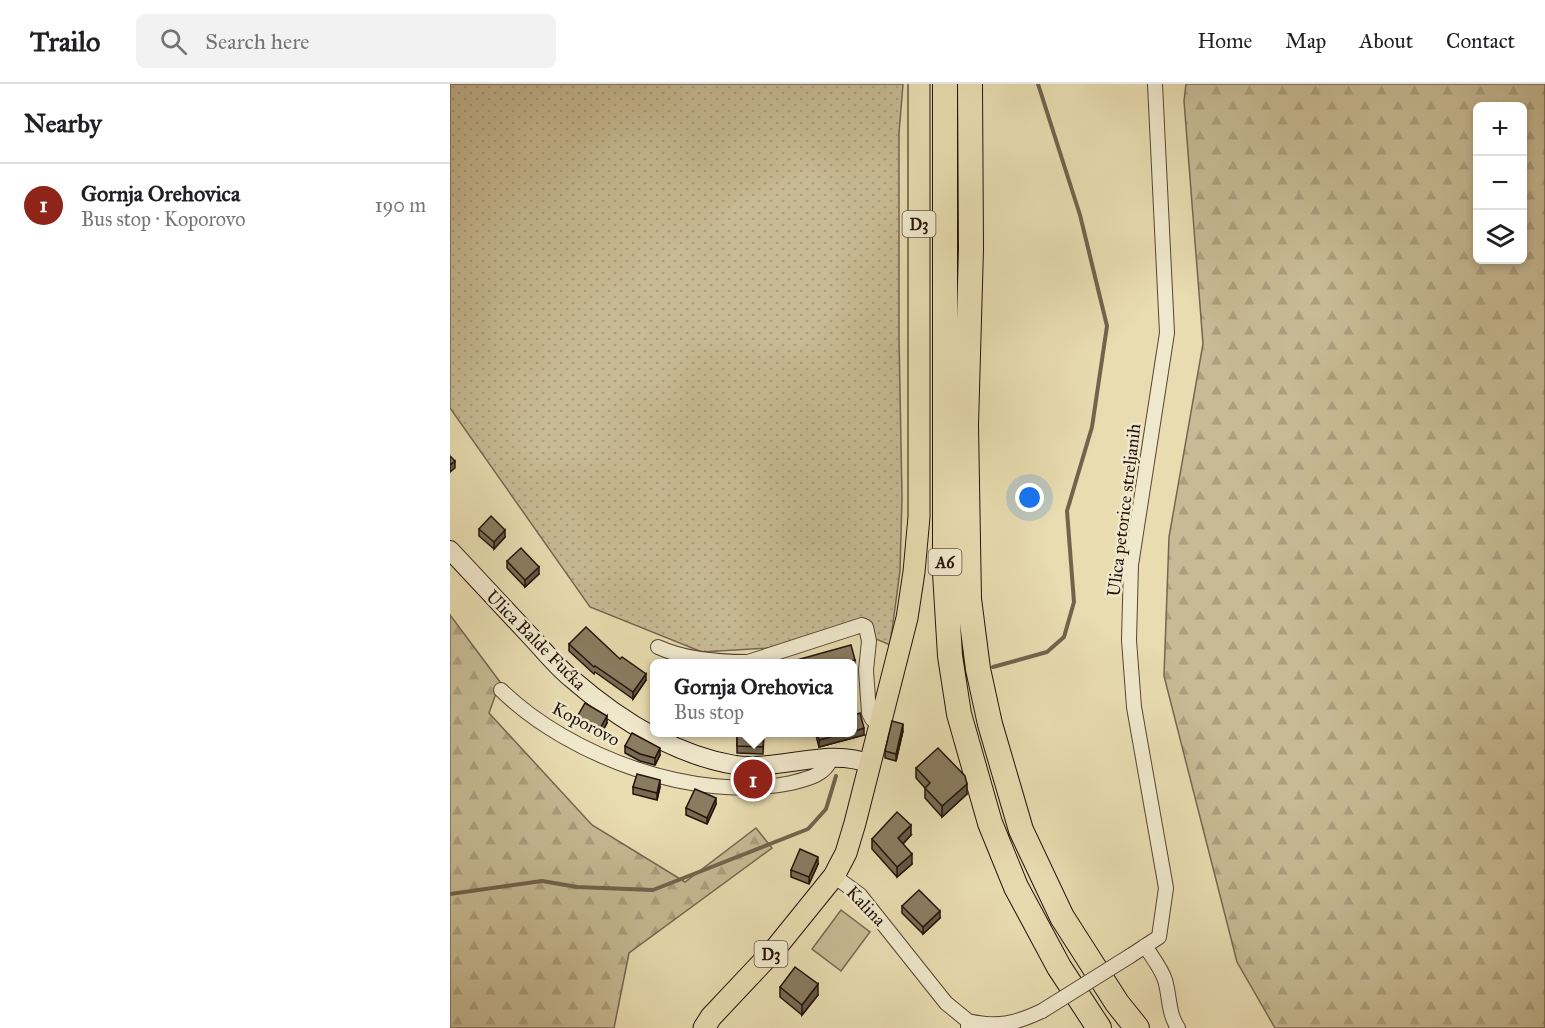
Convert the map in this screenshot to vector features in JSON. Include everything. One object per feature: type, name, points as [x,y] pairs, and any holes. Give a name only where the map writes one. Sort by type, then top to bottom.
[{"type":"highway","name":"A6","points":[[945,84],[945,584],[950,656],[959,714],[990,823],[1016,887],[1059,967],[1099,1028]]},
{"type":"highway","name":"A6","points":[[970,84],[971,249],[967,457],[969,599],[978,669],[990,724],[1021,830],[1062,917],[1117,1003],[1137,1028]]},
{"type":"main road","name":"D3","points":[[870,764],[907,618],[919,517],[920,84]]},
{"type":"main road","name":"Ulica Balde Fućka","points":[[450,550],[570,678],[600,702],[650,732]]},
{"type":"main road","name":"Ulica Balde Fućka","points":[[659,737],[684,752],[714,761],[748,766],[768,766],[831,758],[851,759],[870,764]]},
{"type":"main road","name":"Kalina","points":[[834,876],[846,853],[870,764]]},
{"type":"main road","name":"D3","points":[[704,1028],[711,1017],[775,949],[834,876]]},
{"type":"street","name":"Ulica petorice streljanih","points":[[968,1025],[1004,1027],[1014,1024],[1042,1011],[1160,937],[1166,888],[1134,707],[1129,640],[1131,565],[1167,333],[1155,84]]},
{"type":"street","points":[[757,659],[862,625],[866,627],[869,713],[880,724]]},
{"type":"street","points":[[658,647],[706,659]]},
{"type":"street","name":"Koporovo","points":[[501,690],[531,715],[599,754],[666,777],[693,783],[753,789],[774,786],[796,782],[820,773],[829,766],[831,758]]},
{"type":"street","name":"Kalina","points":[[834,876],[860,895],[946,1003],[968,1025]]},
{"type":"street","points":[[1145,946],[1161,970],[1166,983],[1169,1009],[1178,1028]]},
{"type":"green space","points":[[450,84],[903,84],[899,133],[902,498],[900,571],[890,645],[862,633],[802,646],[702,652],[590,607],[450,408]]},
{"type":"green space","points":[[1186,84],[1545,84],[1545,1028],[1275,1028],[1237,962],[1164,676],[1169,537],[1203,344],[1184,101]]},
{"type":"green space","points":[[450,615],[500,682],[489,713],[592,825],[685,882],[756,828],[772,848],[629,953],[614,1028],[450,1028]]},
{"type":"green space","points":[[841,910],[870,932],[841,971],[812,949]]},
{"type":"building","points":[[491,516],[505,530],[494,542],[479,529]]},
{"type":"building","points":[[521,548],[539,567],[525,580],[507,561]]},
{"type":"building","points":[[586,627],[620,659],[622,657],[646,674],[633,692],[594,667],[569,644]]},
{"type":"building","points":[[851,645],[855,659],[800,659]]},
{"type":"building","points":[[585,703],[607,716],[599,730],[577,717]]},
{"type":"building","points":[[860,713],[864,728],[857,730],[857,714]]},
{"type":"building","points":[[892,721],[903,724],[896,754],[885,751]]},
{"type":"building","points":[[632,733],[660,748],[655,758],[640,754],[625,746]]},
{"type":"building","points":[[737,737],[764,737],[763,747],[737,746]]},
{"type":"building","points":[[938,748],[965,776],[967,784],[942,806],[925,788],[930,783],[916,768]]},
{"type":"building","points":[[637,774],[660,780],[657,793],[633,787]]},
{"type":"building","points":[[695,789],[716,798],[707,818],[686,808]]},
{"type":"building","points":[[897,812],[911,825],[898,838],[912,854],[897,867],[872,839]]},
{"type":"building","points":[[800,849],[818,857],[809,877],[791,870]]},
{"type":"building","points":[[919,890],[940,911],[923,927],[902,906]]},
{"type":"building","points":[[795,967],[818,984],[802,1005],[780,987]]},
{"type":"waterway","points":[[993,667],[1047,652],[1064,637],[1074,602],[1067,511],[1092,427],[1107,326],[1080,215],[1038,84]]},
{"type":"waterway","points":[[450,894],[542,881],[577,887],[653,890],[808,829],[826,809],[836,776]]},
{"type":"place","name":"Gornja Orehovica","points":[[753,779]]}]
